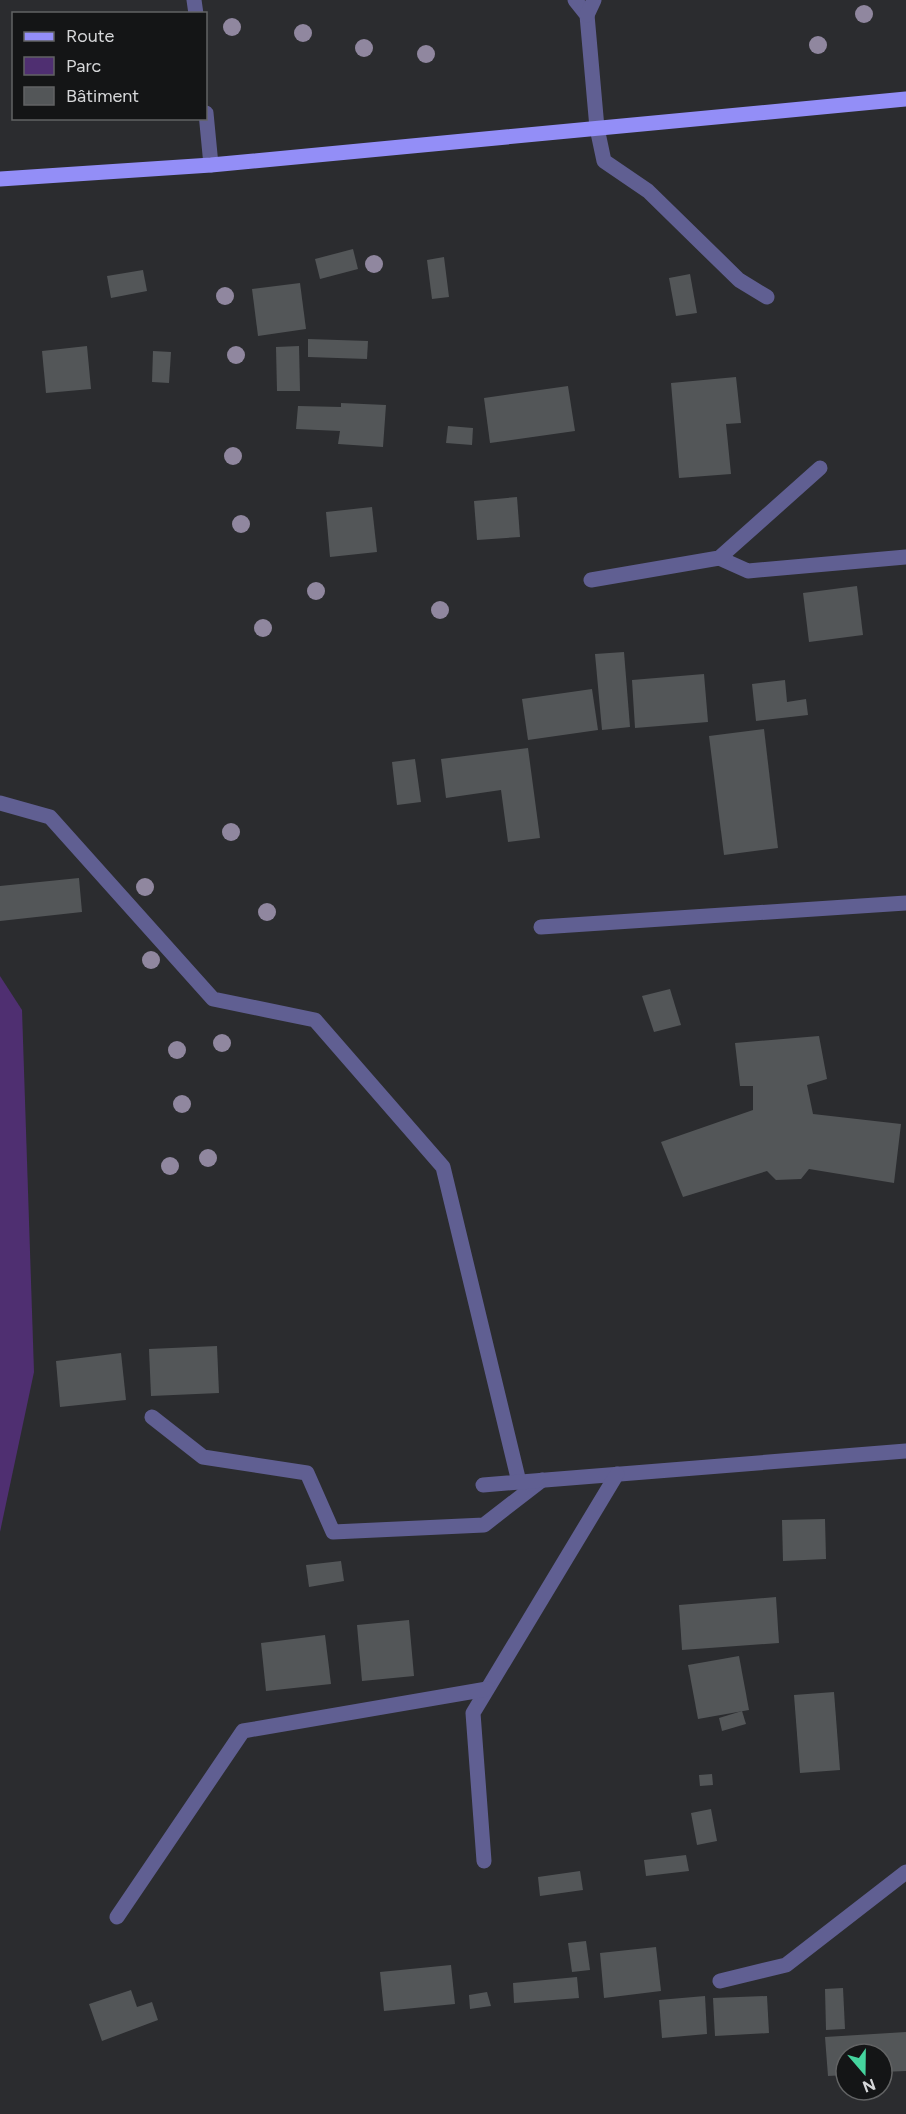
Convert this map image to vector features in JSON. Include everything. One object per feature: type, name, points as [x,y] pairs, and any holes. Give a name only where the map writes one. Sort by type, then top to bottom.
[{"type":"main road","points":[[0,179],[211,165],[906,99]]},
{"type":"street","points":[[575,0],[587,15]]},
{"type":"street","points":[[594,0],[587,15],[597,128],[604,161],[648,191],[739,280],[766,297]]},
{"type":"street","points":[[207,120],[211,165]]},
{"type":"street","points":[[591,580],[719,558],[820,468]]},
{"type":"street","points":[[719,558],[748,571],[906,557]]},
{"type":"street","points":[[0,803],[50,817],[213,999],[315,1020],[443,1167],[519,1482]]},
{"type":"street","points":[[541,927],[906,903]]},
{"type":"street","points":[[152,1417],[203,1457],[307,1473],[333,1532],[484,1525],[542,1480]]},
{"type":"street","points":[[483,1485],[906,1451]]},
{"type":"street","points":[[484,1861],[472,1713],[617,1474]]},
{"type":"street","points":[[117,1917],[243,1731],[487,1689]]},
{"type":"street","points":[[720,1981],[786,1965],[906,1872]]},
{"type":"green space","points":[[0,976],[22,1010],[34,1372],[0,1532]]},
{"type":"building","points":[[353,249],[358,269],[320,279],[315,259]]},
{"type":"building","points":[[444,257],[449,297],[432,299],[427,260]]},
{"type":"building","points":[[143,270],[147,291],[111,298],[107,276]]},
{"type":"building","points":[[690,274],[697,313],[676,316],[669,278]]},
{"type":"building","points":[[300,283],[306,329],[258,336],[252,289]]},
{"type":"building","points":[[308,339],[368,341],[367,359],[308,357]]},
{"type":"building","points":[[87,346],[91,389],[46,393],[42,351]]},
{"type":"building","points":[[299,346],[300,391],[277,391],[276,347]]},
{"type":"building","points":[[153,351],[171,352],[169,383],[152,382]]},
{"type":"building","points":[[736,377],[741,423],[726,424],[731,474],[679,478],[671,383]]},
{"type":"building","points":[[568,386],[575,431],[490,443],[484,398]]},
{"type":"building","points":[[341,403],[386,405],[383,447],[338,444],[340,431],[296,429],[298,406],[341,407]]},
{"type":"building","points":[[448,426],[473,428],[472,445],[446,443]]},
{"type":"building","points":[[517,497],[520,537],[477,540],[474,501]]},
{"type":"building","points":[[372,507],[377,552],[330,557],[326,512]]},
{"type":"building","points":[[857,586],[863,635],[809,642],[803,593]]},
{"type":"building","points":[[624,652],[630,727],[602,730],[595,654]]},
{"type":"building","points":[[704,674],[708,722],[635,728],[632,680]]},
{"type":"building","points":[[785,680],[787,702],[806,699],[808,715],[756,721],[752,684]]},
{"type":"building","points":[[592,689],[598,730],[528,740],[522,699]]},
{"type":"building","points":[[764,729],[778,848],[724,855],[709,736]]},
{"type":"building","points":[[528,748],[540,838],[508,842],[501,790],[446,798],[441,759]]},
{"type":"building","points":[[415,759],[421,802],[397,805],[392,762]]},
{"type":"building","points":[[79,878],[82,912],[0,921],[0,886]]},
{"type":"building","points":[[670,989],[681,1025],[654,1032],[642,996]]},
{"type":"building","points":[[819,1036],[827,1079],[807,1085],[813,1114],[901,1124],[894,1183],[809,1169],[801,1179],[776,1180],[767,1171],[683,1197],[661,1142],[753,1110],[753,1086],[740,1086],[735,1043]]},
{"type":"building","points":[[217,1346],[219,1393],[151,1396],[149,1349]]},
{"type":"building","points":[[121,1353],[126,1400],[60,1407],[56,1361]]},
{"type":"building","points":[[825,1519],[826,1559],[783,1561],[782,1520]]},
{"type":"building","points":[[341,1561],[344,1581],[309,1587],[306,1565]]},
{"type":"building","points":[[776,1597],[779,1643],[682,1650],[679,1605]]},
{"type":"building","points":[[409,1620],[414,1676],[362,1681],[357,1625]]},
{"type":"building","points":[[325,1635],[331,1684],[266,1691],[261,1643]]},
{"type":"building","points":[[739,1656],[749,1710],[698,1719],[688,1665]]},
{"type":"building","points":[[834,1692],[840,1770],[800,1773],[794,1695]]},
{"type":"building","points":[[742,1711],[746,1724],[722,1731],[719,1718]]},
{"type":"building","points":[[712,1774],[713,1785],[700,1786],[699,1775]]},
{"type":"building","points":[[711,1809],[717,1841],[697,1845],[691,1813]]},
{"type":"building","points":[[686,1855],[689,1871],[646,1876],[644,1860]]},
{"type":"building","points":[[580,1871],[583,1890],[540,1896],[538,1877]]},
{"type":"building","points":[[586,1941],[590,1970],[572,1972],[568,1943]]},
{"type":"building","points":[[656,1947],[661,1991],[604,1998],[600,1953]]},
{"type":"building","points":[[451,1965],[455,2004],[384,2011],[380,1972]]},
{"type":"building","points":[[577,1977],[579,1998],[514,2003],[513,1983]]},
{"type":"building","points":[[843,1988],[845,2029],[826,2030],[825,1989]]},
{"type":"building","points":[[131,1990],[137,2007],[152,2002],[158,2020],[102,2041],[89,2004]]},
{"type":"building","points":[[487,1992],[491,2006],[470,2009],[469,1995]]},
{"type":"building","points":[[705,1996],[707,2034],[662,2038],[659,2000]]},
{"type":"building","points":[[767,1996],[769,2033],[715,2036],[713,1998]]},
{"type":"building","points":[[906,2032],[906,2071],[894,2072],[894,2042],[834,2042],[834,2076],[828,2076],[825,2037]]}]
